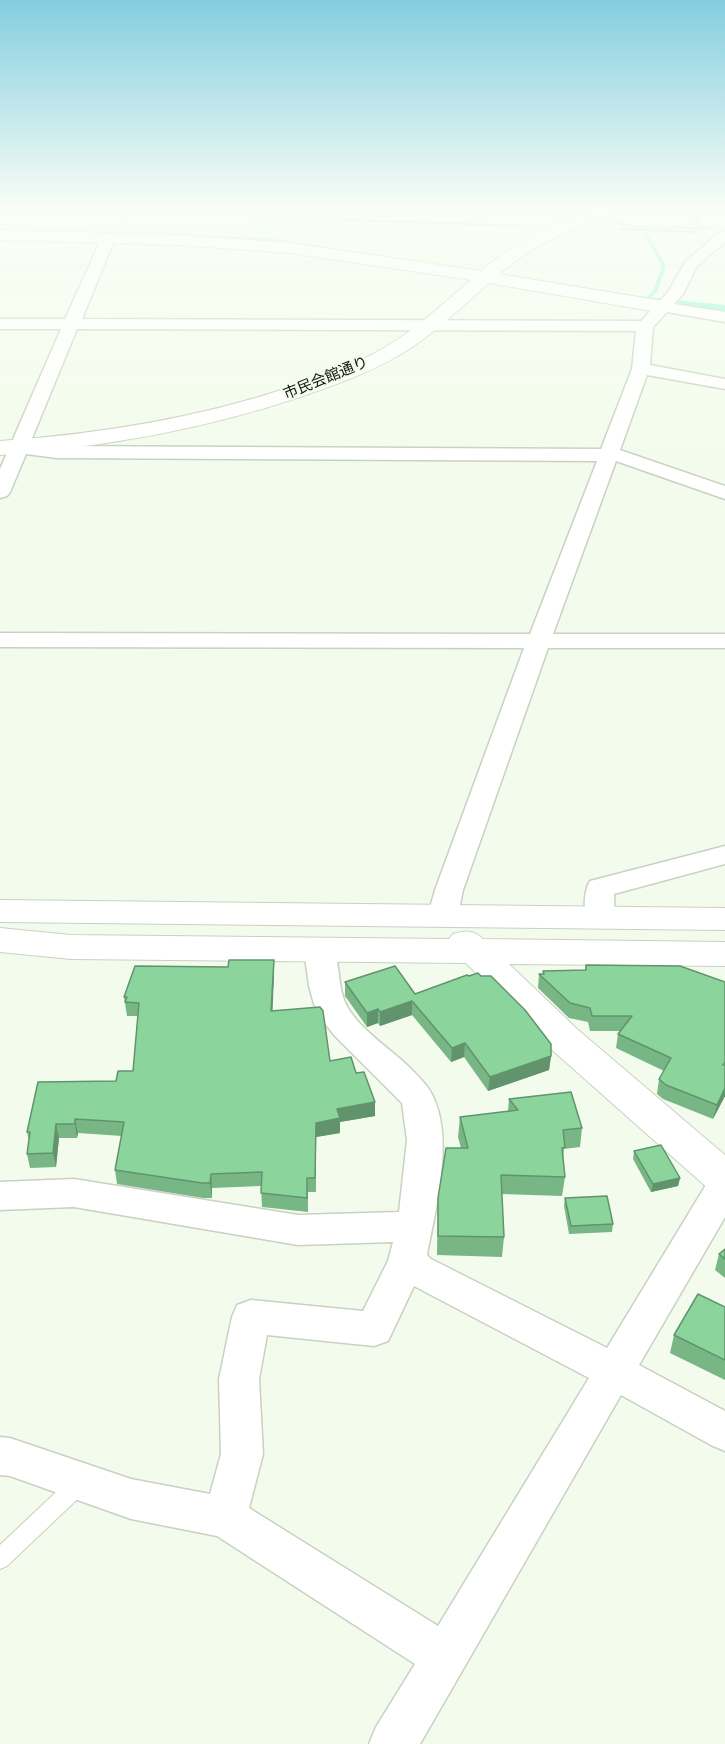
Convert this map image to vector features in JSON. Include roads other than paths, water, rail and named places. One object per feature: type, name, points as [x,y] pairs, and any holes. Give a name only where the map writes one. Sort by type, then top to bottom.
[{"type":"street","points":[[0,492],[10,447],[85,292]]},
{"type":"street","name":"市民会館通り","points":[[10,447],[69,442],[146,431],[254,406],[356,369],[398,348],[430,326],[469,292]]},
{"type":"street","points":[[621,292],[670,298],[725,317]]},
{"type":"street","points":[[443,915],[449,890],[539,640],[641,369],[645,326],[673,292]]},
{"type":"street","points":[[670,298],[694,292]]},
{"type":"street","points":[[0,324],[645,326]]},
{"type":"street","points":[[641,369],[725,384]]},
{"type":"street","points":[[10,447],[57,452],[609,455],[623,456],[725,493]]},
{"type":"street","points":[[0,640],[725,641]]},
{"type":"street","points":[[600,918],[600,888],[725,855]]},
{"type":"street","points":[[0,911],[725,919]]},
{"type":"street","points":[[443,915],[473,951],[564,1039],[725,1179]]},
{"type":"street","points":[[0,940],[71,946],[725,954]]},
{"type":"street","points":[[225,1517],[242,1455],[238,1379],[251,1317],[374,1329],[410,1244],[423,1167],[424,1127],[419,1099],[337,1018],[327,992],[319,950]]},
{"type":"street","points":[[393,1744],[725,1185]]},
{"type":"street","points":[[0,1196],[74,1193],[298,1230],[410,1244]]},
{"type":"street","points":[[410,1244],[418,1270],[614,1371],[725,1432]]},
{"type":"street","points":[[0,1456],[10,1457],[131,1498],[225,1517],[445,1657]]},
{"type":"lane","points":[[0,1559],[82,1481]]},
{"type":"waterway","points":[[647,299],[655,292]]}]
